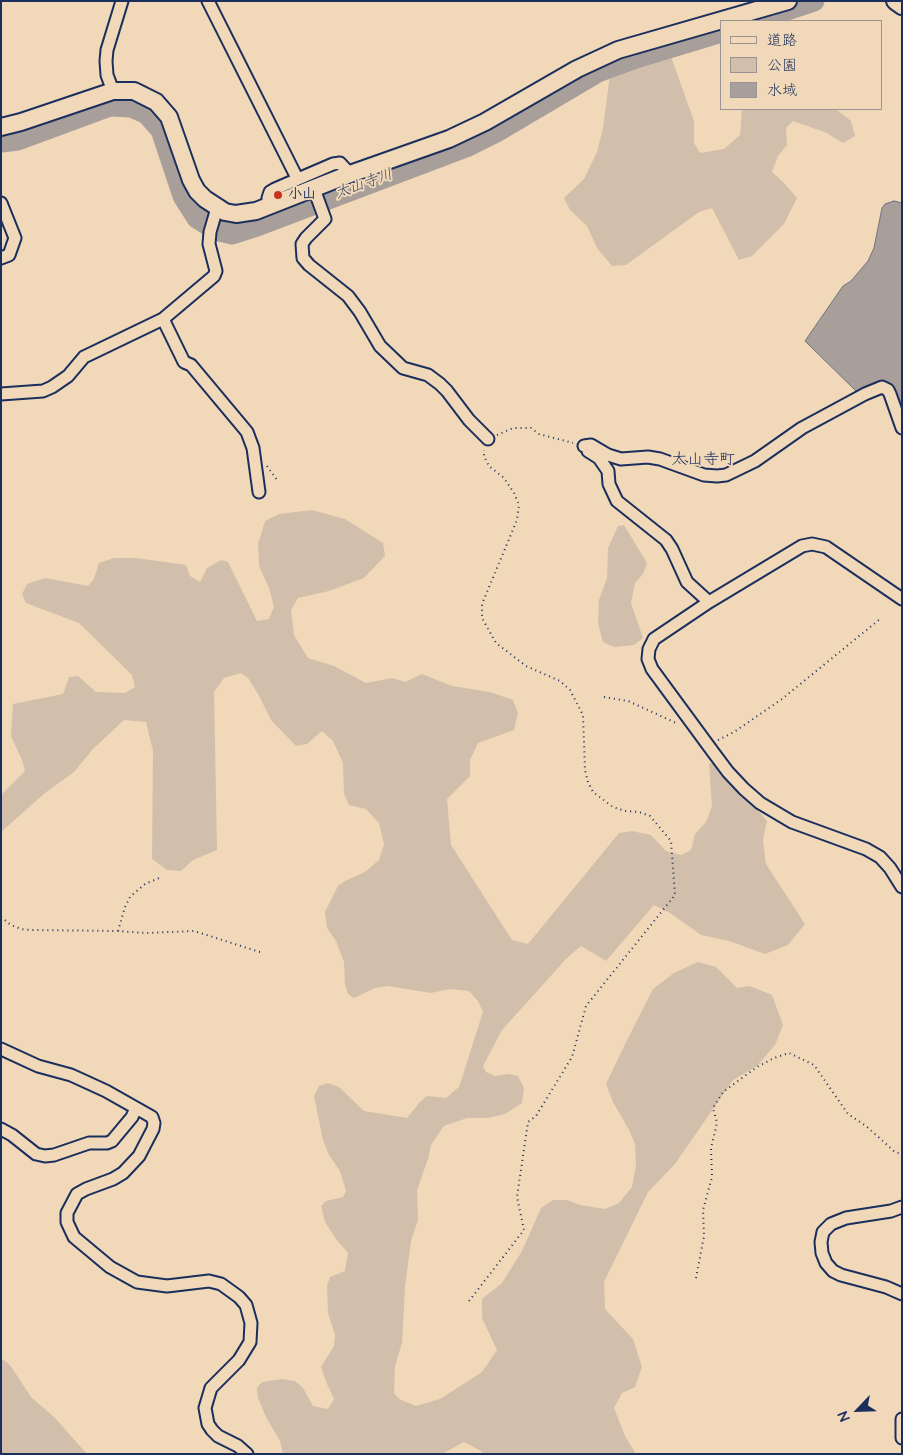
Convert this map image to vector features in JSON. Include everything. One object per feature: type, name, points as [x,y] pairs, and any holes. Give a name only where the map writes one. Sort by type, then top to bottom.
[{"type":"street","points":[[113,90],[108,75],[107,50],[122,1]]},
{"type":"street","points":[[208,1],[297,178]]},
{"type":"street","points":[[722,20],[788,1]]},
{"type":"street","points":[[895,1],[902,6]]},
{"type":"street","points":[[1,127],[21,122],[113,90],[134,91],[156,102],[168,117],[194,186],[205,199],[217,208],[236,214],[317,196],[350,174],[449,139],[485,122],[576,69],[618,50],[720,21]]},
{"type":"street","points":[[268,207],[270,192],[297,178],[340,163],[350,174]]},
{"type":"street","points":[[317,196],[325,219],[302,244],[303,258],[348,296],[380,346],[403,368],[428,375],[440,384],[468,420],[488,439]]},
{"type":"street","points":[[1,203],[15,238],[9,255],[1,258]]},
{"type":"street","points":[[1,394],[43,391],[52,387],[68,376],[84,356],[163,319],[214,276],[216,271],[209,244],[210,232],[217,208]]},
{"type":"street","points":[[163,319],[184,362],[191,366],[232,412],[247,432],[253,448],[259,492]]},
{"type":"street","points":[[584,446],[591,445],[608,455],[621,459],[648,457],[660,459],[704,475],[726,475],[755,461],[802,428],[865,394],[882,387],[888,390],[890,394],[902,428]]},
{"type":"street","points":[[584,446],[599,458],[608,470],[609,484],[617,501],[666,540],[687,582],[709,602]]},
{"type":"street","points":[[902,599],[826,547],[812,544],[802,546],[709,602],[654,639],[649,649],[648,660],[652,669],[728,772],[760,803],[792,822],[866,849],[880,857],[890,868],[902,887]]},
{"type":"street","points":[[1,1049],[38,1066],[82,1080],[152,1117],[153,1128],[139,1156],[127,1169],[113,1179],[77,1194],[67,1213],[67,1222],[74,1237],[110,1267],[137,1282],[167,1286],[208,1281],[231,1289],[246,1305],[251,1323],[250,1342],[239,1360],[211,1388],[205,1408],[208,1424],[212,1430],[218,1436],[238,1446],[247,1454]]},
{"type":"street","points":[[1,1129],[12,1135],[36,1154],[54,1155],[89,1143],[107,1143],[112,1141],[132,1117],[136,1108]]},
{"type":"street","points":[[902,1207],[891,1211],[846,1218],[831,1224],[823,1232],[820,1242],[826,1263],[833,1271],[841,1276],[886,1287],[902,1294]]},
{"type":"street","points":[[902,1419],[902,1438]]},
{"type":"path","points":[[469,1301],[524,1230],[517,1197],[528,1122],[536,1116],[572,1057],[586,1006],[675,894],[671,841],[650,816],[613,807],[593,792],[585,770],[583,715],[570,690],[560,681],[526,666],[496,643],[482,618],[482,604],[518,520],[519,505],[514,492],[504,478],[489,466],[484,456],[484,448],[488,439],[513,428],[531,428],[539,434],[584,446]]},
{"type":"path","points":[[717,740],[734,732],[782,699],[880,619]]},
{"type":"path","points":[[604,697],[628,701],[684,726]]},
{"type":"path","points":[[118,931],[125,907],[130,898],[145,884],[160,878]]},
{"type":"path","points":[[1,917],[11,925],[30,930],[146,933],[194,931],[263,953]]},
{"type":"path","points":[[696,1278],[704,1236],[704,1210],[712,1177],[712,1148],[716,1123],[713,1108],[723,1092],[757,1067],[788,1053],[814,1065],[848,1114],[866,1126],[895,1152],[902,1154]]},
{"type":"green space","points":[[670,54],[694,121],[694,143],[700,153],[724,149],[740,135],[742,110],[837,110],[851,121],[855,136],[843,143],[827,133],[793,121],[786,128],[787,145],[778,156],[772,172],[797,198],[784,224],[752,256],[739,260],[712,208],[699,212],[626,265],[612,266],[597,248],[587,226],[570,210],[564,198],[584,179],[597,152],[603,128],[610,74],[634,63]]},
{"type":"green space","points":[[312,510],[345,519],[383,543],[385,556],[364,578],[329,591],[298,598],[291,610],[294,635],[308,658],[334,666],[366,683],[393,678],[405,682],[422,674],[452,686],[490,692],[513,700],[518,713],[514,730],[478,743],[470,760],[470,776],[447,799],[451,845],[512,940],[528,944],[619,833],[632,831],[651,835],[666,851],[681,855],[691,850],[695,834],[706,822],[712,806],[709,763],[718,765],[767,821],[763,840],[766,864],[805,924],[788,945],[765,954],[729,941],[701,935],[670,913],[654,905],[606,961],[581,946],[566,959],[502,1030],[483,1066],[486,1072],[495,1076],[509,1074],[518,1076],[524,1088],[522,1103],[505,1114],[488,1118],[467,1118],[444,1126],[431,1145],[417,1190],[418,1220],[411,1241],[405,1287],[402,1343],[395,1366],[394,1393],[399,1399],[416,1406],[440,1399],[482,1372],[497,1350],[482,1318],[482,1299],[502,1283],[522,1251],[541,1208],[553,1200],[567,1200],[580,1205],[605,1209],[619,1203],[632,1187],[636,1166],[635,1144],[613,1102],[606,1084],[653,989],[674,973],[698,962],[716,967],[737,988],[750,986],[772,995],[783,1025],[775,1045],[757,1066],[733,1080],[675,1164],[648,1192],[604,1282],[605,1309],[633,1339],[642,1367],[635,1387],[622,1393],[614,1408],[625,1436],[636,1454],[483,1454],[464,1442],[442,1454],[283,1454],[280,1441],[266,1417],[258,1398],[257,1388],[262,1382],[282,1379],[295,1381],[303,1388],[313,1406],[328,1409],[334,1399],[321,1367],[334,1346],[335,1335],[328,1313],[327,1286],[330,1277],[345,1271],[348,1253],[325,1222],[321,1206],[326,1201],[343,1197],[346,1191],[340,1171],[329,1155],[323,1140],[314,1096],[319,1086],[328,1083],[339,1087],[364,1111],[407,1118],[427,1096],[446,1098],[459,1087],[483,1012],[478,1001],[469,991],[450,989],[431,993],[387,986],[375,988],[354,998],[348,994],[345,984],[344,962],[336,941],[327,928],[325,912],[338,886],[365,872],[379,860],[384,844],[379,823],[366,809],[349,805],[344,794],[343,763],[333,741],[322,731],[307,744],[296,746],[271,720],[248,678],[241,673],[224,678],[214,692],[217,850],[193,860],[181,871],[167,870],[152,859],[153,751],[146,722],[124,720],[93,749],[74,772],[45,793],[1,832],[1,795],[25,771],[11,736],[13,704],[63,694],[69,677],[78,676],[96,692],[125,693],[135,687],[132,675],[79,623],[26,603],[22,594],[27,584],[45,578],[88,586],[94,579],[99,563],[114,558],[136,558],[186,565],[190,576],[200,582],[207,568],[221,560],[228,562],[257,621],[269,619],[274,607],[269,588],[259,566],[258,544],[265,521],[279,514]]},
{"type":"green space","points":[[624,525],[647,563],[643,574],[635,583],[631,603],[643,638],[634,645],[614,647],[603,642],[598,623],[599,600],[607,578],[608,548],[618,526]]},
{"type":"green space","points":[[1,1358],[10,1365],[31,1397],[55,1418],[87,1454],[1,1454]]},
{"type":"water","points":[[894,201],[902,203],[902,412],[896,392],[892,386],[881,381],[858,393],[805,341],[843,286],[851,281],[868,261],[874,248],[882,208],[885,204]]},
{"type":"waterway","name":"太山寺川","points":[[757,20],[814,1]]},
{"type":"waterway","name":"太山寺川","points":[[1,142],[18,140],[110,106],[131,107],[147,114],[161,130],[183,196],[197,218],[216,230],[232,234],[466,147],[498,131],[598,72],[636,58],[720,33]]},
{"type":"place","name":"小山","points":[[278,195]]},
{"type":"district","name":"太山寺町","points":[[703,461]]}]
